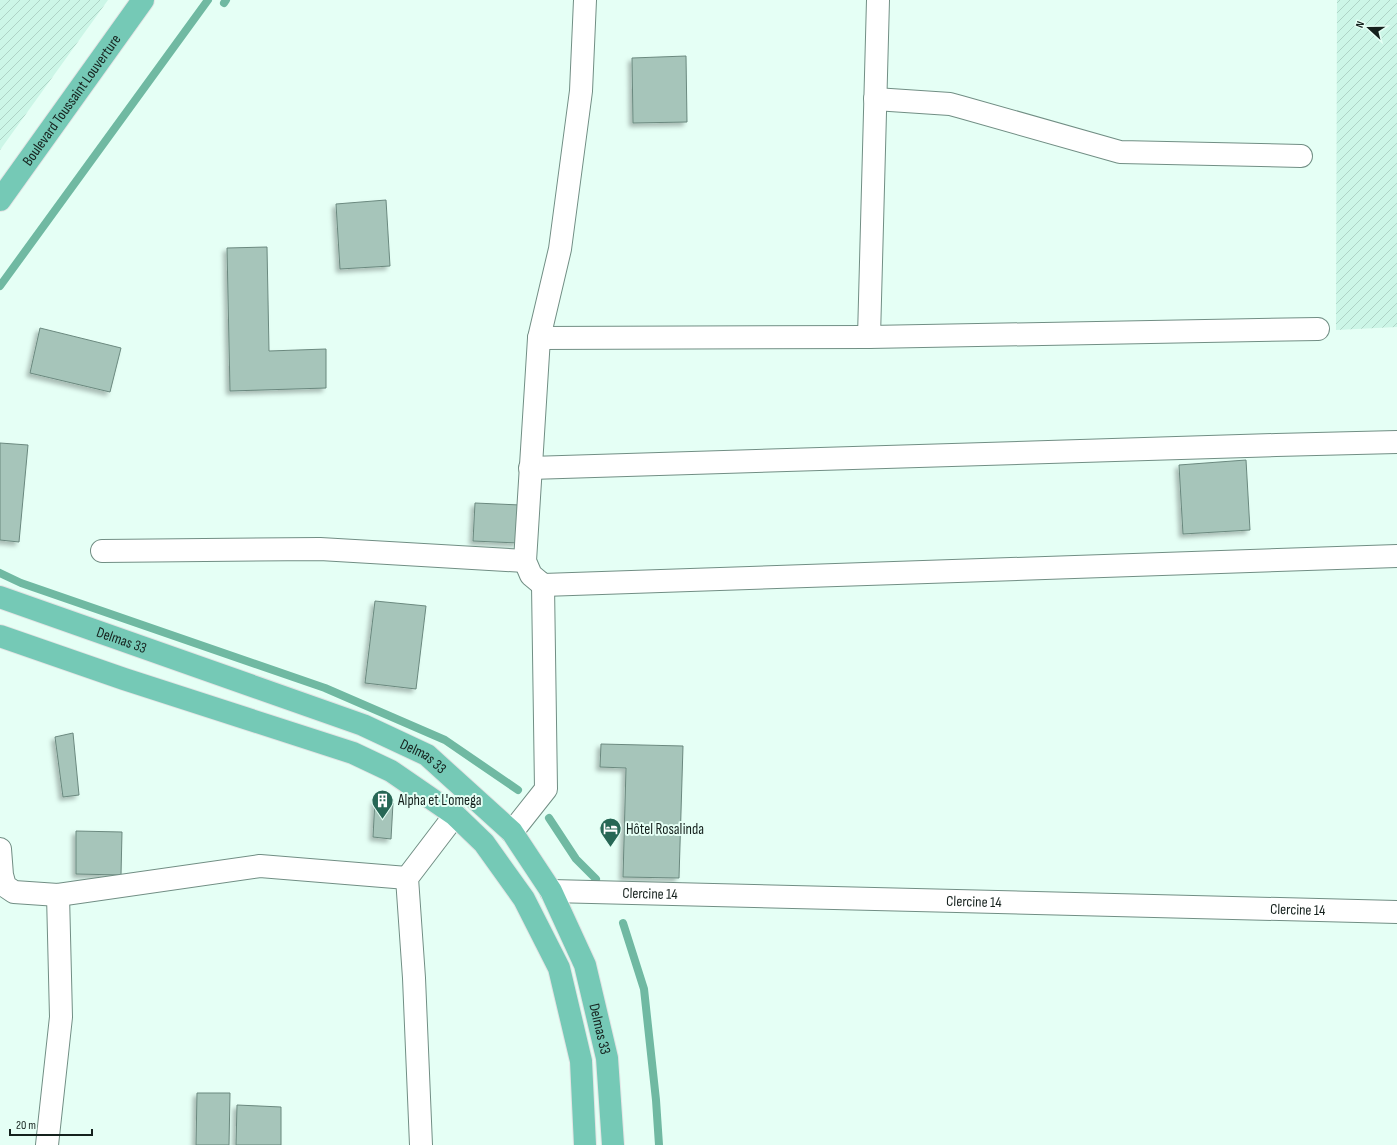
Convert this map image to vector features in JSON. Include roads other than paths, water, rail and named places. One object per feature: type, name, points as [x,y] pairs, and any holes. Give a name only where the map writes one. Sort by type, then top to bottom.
[{"type":"main road","name":"Boulevard Toussaint Louverture","points":[[0,200],[143,0]]},
{"type":"main road","name":"Delmas 33","points":[[0,597],[362,724],[428,755],[512,832],[551,891],[585,965],[607,1058],[613,1145]]},
{"type":"main road","name":"Delmas 33","points":[[0,636],[124,680],[353,753],[391,771],[455,815],[484,843],[524,899],[559,968],[581,1061],[584,1145]]},
{"type":"street","points":[[585,0],[581,91],[561,241],[539,338],[525,561],[531,575],[544,586],[1397,556]]},
{"type":"street","points":[[868,337],[878,0]]},
{"type":"street","points":[[875,99],[950,104],[1120,152],[1301,156]]},
{"type":"street","points":[[539,338],[868,337],[1318,329]]},
{"type":"street","points":[[530,468],[1276,444],[1397,442]]},
{"type":"street","points":[[102,551],[320,549],[525,561]]},
{"type":"street","points":[[512,832],[546,789],[544,586]]},
{"type":"street","points":[[421,1145],[414,978],[407,878],[455,815]]},
{"type":"street","points":[[0,849],[2,875],[5,886],[14,892],[58,895],[260,866],[407,878]]},
{"type":"street","name":"Clercine 14","points":[[551,891],[1397,912]]},
{"type":"street","points":[[48,1145],[61,1017],[58,895]]},
{"type":"waterway","points":[[0,286],[208,0]]},
{"type":"waterway","points":[[0,573],[21,583],[325,688],[445,740],[518,790]]},
{"type":"waterway","points":[[549,818],[576,859],[596,879]]},
{"type":"waterway","points":[[623,923],[644,989],[656,1100],[659,1145]]},
{"type":"place","name":"Alpha et L'omega","points":[[383,820]]},
{"type":"place","name":"Hôtel Rosalinda","points":[[611,848]]}]
